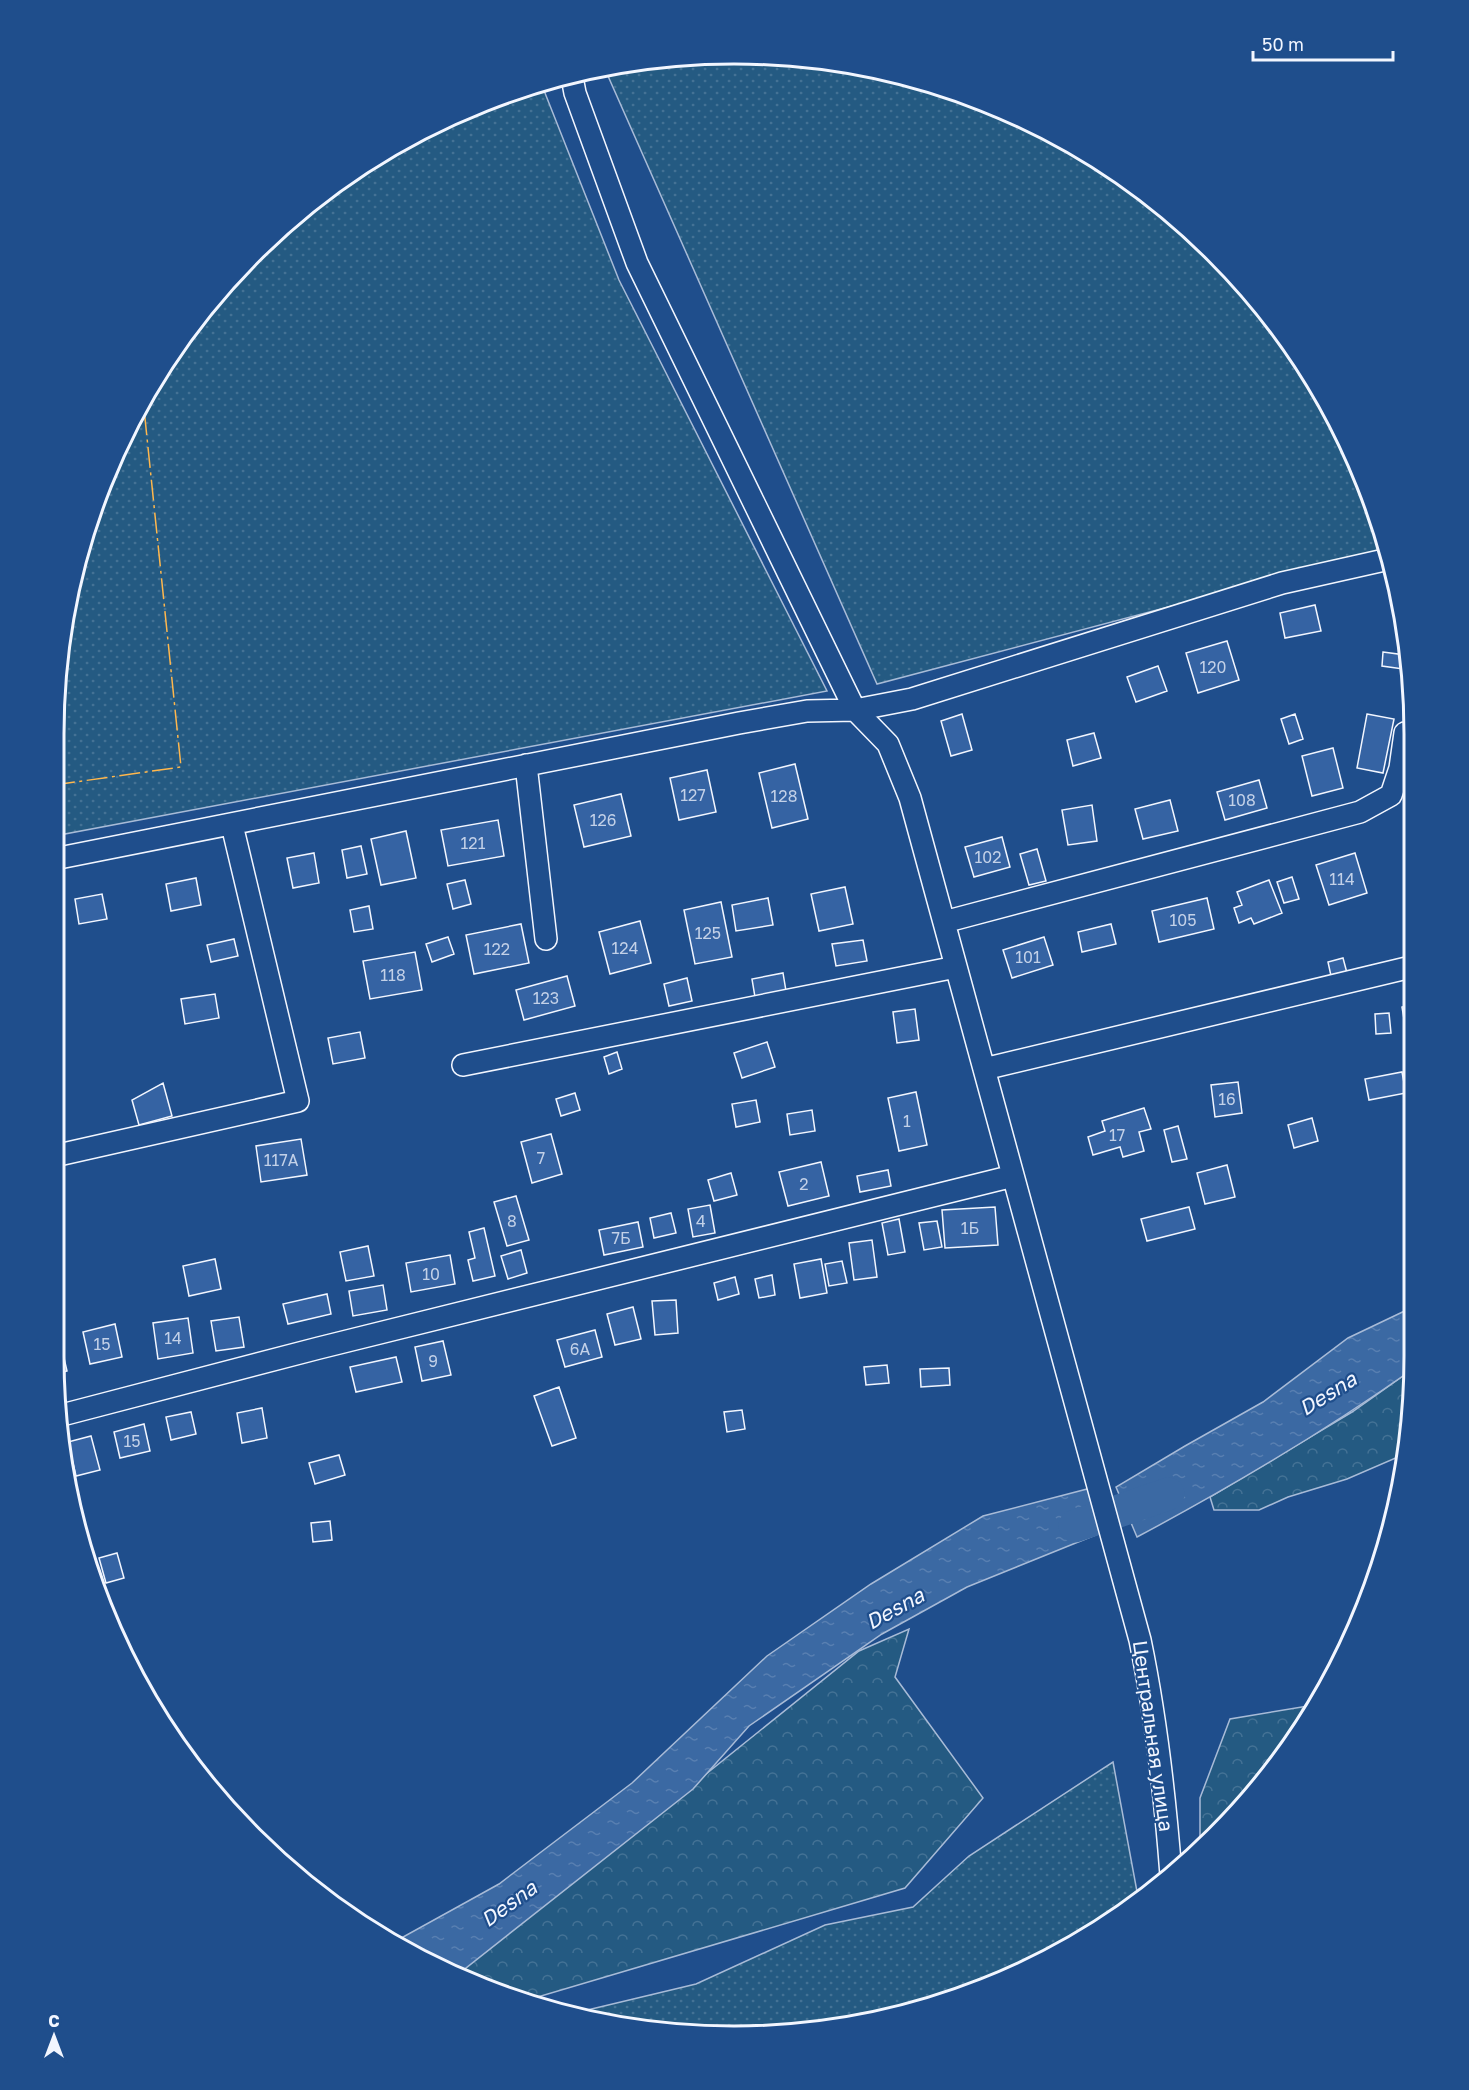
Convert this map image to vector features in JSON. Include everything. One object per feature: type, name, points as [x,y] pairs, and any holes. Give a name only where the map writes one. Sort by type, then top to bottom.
[{"type":"street","name":"Центральная улица","points":[[573,84],[637,262],[855,710],[888,744],[910,798],[1140,1640],[1152,1698],[1170,1864]]},
{"type":"street","points":[[64,856],[807,711],[855,710],[912,699],[1282,583],[1382,561]]},
{"type":"street","points":[[944,922],[1360,812],[1391,795],[1400,768],[1404,740]]},
{"type":"street","points":[[525,765],[546,939]]},
{"type":"street","points":[[64,1154],[298,1101],[232,825]]},
{"type":"street","points":[[463,1065],[956,967]]},
{"type":"street","points":[[984,1069],[1404,969]]},
{"type":"street","points":[[67,1414],[319,1348],[1013,1176]]},
{"type":"green space","points":[[734,64],[822,70],[865,77],[950,100],[1031,134],[1070,154],[1107,177],[1176,231],[1238,293],[1266,327],[1292,362],[1335,438],[1369,519],[1379,551],[877,684],[608,76],[647,70]]},
{"type":"green space","points":[[545,92],[619,280],[827,691],[64,834],[66,691],[70,647],[87,561],[100,519],[134,438],[177,362],[231,293],[261,261],[293,231],[362,177],[438,134],[478,116]]},
{"type":"green space","points":[[1404,1376],[1397,1458],[1347,1479],[1288,1497],[1259,1510],[1214,1510],[1210,1497],[1352,1412]]},
{"type":"green space","points":[[909,1629],[895,1677],[983,1798],[905,1888],[540,1996],[465,1968],[859,1651]]},
{"type":"green space","points":[[1305,1706],[1266,1763],[1238,1797],[1200,1836],[1200,1798],[1230,1719]]},
{"type":"green space","points":[[1113,1762],[1137,1891],[1070,1936],[1031,1956],[950,1990],[908,2003],[822,2020],[734,2026],[647,2020],[589,2010],[696,1984],[825,1925],[913,1907],[969,1856]]},
{"type":"water","points":[[1404,1311],[1404,1375],[1278,1457],[1137,1537],[1116,1487],[1263,1402],[1348,1338]]},
{"type":"water","points":[[1091,1488],[1103,1532],[967,1587],[882,1634],[749,1726],[693,1789],[465,1968],[402,1938],[499,1884],[632,1783],[767,1656],[871,1584],[983,1516]]},
{"type":"building","points":[[1315,605],[1321,631],[1285,638],[1280,613]]},
{"type":"building","points":[[1227,641],[1239,680],[1198,693],[1186,653]]},
{"type":"building","points":[[1383,652],[1400,654],[1401,669],[1382,666]]},
{"type":"building","points":[[1158,666],[1167,691],[1136,702],[1127,677]]},
{"type":"building","points":[[962,714],[972,750],[951,756],[941,721]]},
{"type":"building","points":[[1295,714],[1303,739],[1289,744],[1281,719]]},
{"type":"building","points":[[1367,714],[1394,719],[1383,773],[1357,768]]},
{"type":"building","points":[[1094,733],[1101,758],[1073,766],[1067,740]]},
{"type":"building","points":[[1333,748],[1343,788],[1312,796],[1302,756]]},
{"type":"building","points":[[795,764],[808,819],[772,828],[759,773]]},
{"type":"building","points":[[707,770],[716,812],[679,820],[670,778]]},
{"type":"building","points":[[1259,780],[1267,808],[1225,820],[1217,792]]},
{"type":"building","points":[[621,794],[631,836],[584,847],[574,805]]},
{"type":"building","points":[[1170,800],[1178,831],[1143,839],[1135,809]]},
{"type":"building","points":[[1092,805],[1097,841],[1068,845],[1062,810]]},
{"type":"building","points":[[498,820],[504,856],[448,866],[441,830]]},
{"type":"building","points":[[406,831],[416,878],[381,885],[371,839]]},
{"type":"building","points":[[1002,837],[1010,867],[974,877],[965,847]]},
{"type":"building","points":[[361,846],[367,874],[347,878],[342,850]]},
{"type":"building","points":[[1037,849],[1046,881],[1029,885],[1020,854]]},
{"type":"building","points":[[314,853],[319,883],[293,888],[287,858]]},
{"type":"building","points":[[1355,853],[1367,893],[1329,905],[1316,865]]},
{"type":"building","points":[[1292,877],[1299,899],[1284,903],[1277,882]]},
{"type":"building","points":[[196,878],[201,905],[171,911],[166,884]]},
{"type":"building","points":[[465,880],[471,904],[453,909],[447,884]]},
{"type":"building","points":[[1269,880],[1282,913],[1254,924],[1251,918],[1239,923],[1234,908],[1242,905],[1237,892]]},
{"type":"building","points":[[845,887],[853,924],[819,931],[811,894]]},
{"type":"building","points":[[102,894],[107,919],[79,924],[75,899]]},
{"type":"building","points":[[768,898],[773,925],[736,931],[732,905]]},
{"type":"building","points":[[1207,898],[1214,929],[1159,942],[1152,911]]},
{"type":"building","points":[[721,902],[732,957],[695,964],[684,910]]},
{"type":"building","points":[[369,906],[373,929],[354,932],[350,910]]},
{"type":"building","points":[[640,921],[651,963],[610,974],[599,932]]},
{"type":"building","points":[[521,924],[529,963],[474,974],[466,935]]},
{"type":"building","points":[[1111,924],[1116,944],[1082,952],[1078,932]]},
{"type":"building","points":[[448,937],[454,954],[432,962],[426,944]]},
{"type":"building","points":[[1044,937],[1053,965],[1012,978],[1003,950]]},
{"type":"building","points":[[234,939],[238,956],[211,962],[207,945]]},
{"type":"building","points":[[863,940],[867,961],[836,966],[832,944]]},
{"type":"building","points":[[415,952],[422,990],[370,999],[363,961]]},
{"type":"building","points":[[1343,958],[1347,973],[1331,976],[1328,962]]},
{"type":"building","points":[[783,973],[786,991],[755,997],[752,979]]},
{"type":"building","points":[[567,976],[575,1006],[524,1020],[516,990]]},
{"type":"building","points":[[687,978],[692,1001],[669,1006],[664,984]]},
{"type":"building","points":[[215,994],[219,1018],[185,1024],[181,999]]},
{"type":"building","points":[[915,1009],[919,1040],[897,1043],[893,1012]]},
{"type":"building","points":[[1389,1013],[1391,1033],[1376,1034],[1375,1014]]},
{"type":"building","points":[[360,1032],[365,1058],[333,1064],[328,1038]]},
{"type":"building","points":[[767,1042],[775,1067],[742,1078],[734,1053]]},
{"type":"building","points":[[617,1052],[622,1069],[609,1074],[604,1057]]},
{"type":"building","points":[[1402,1072],[1404,1093],[1369,1100],[1365,1079]]},
{"type":"building","points":[[1238,1082],[1242,1113],[1215,1117],[1211,1085]]},
{"type":"building","points":[[163,1083],[172,1116],[139,1125],[132,1100]]},
{"type":"building","points":[[916,1092],[927,1145],[899,1151],[888,1098]]},
{"type":"building","points":[[575,1093],[580,1110],[561,1116],[556,1099]]},
{"type":"building","points":[[756,1100],[760,1122],[736,1127],[732,1104]]},
{"type":"building","points":[[1144,1108],[1151,1129],[1139,1132],[1144,1151],[1123,1157],[1120,1147],[1093,1155],[1088,1137],[1105,1131],[1102,1121]]},
{"type":"building","points":[[812,1110],[815,1131],[790,1135],[787,1114]]},
{"type":"building","points":[[1312,1118],[1318,1141],[1294,1148],[1288,1125]]},
{"type":"building","points":[[1178,1126],[1187,1159],[1172,1162],[1164,1130]]},
{"type":"building","points":[[551,1134],[562,1174],[532,1183],[521,1142]]},
{"type":"building","points":[[301,1139],[307,1175],[261,1182],[256,1146]]},
{"type":"building","points":[[821,1162],[829,1196],[788,1206],[779,1172]]},
{"type":"building","points":[[1227,1165],[1235,1197],[1205,1204],[1197,1173]]},
{"type":"building","points":[[888,1170],[891,1186],[860,1192],[857,1176]]},
{"type":"building","points":[[731,1173],[737,1195],[714,1201],[708,1180]]},
{"type":"building","points":[[516,1196],[529,1240],[507,1246],[494,1202]]},
{"type":"building","points":[[710,1205],[715,1233],[693,1237],[688,1209]]},
{"type":"building","points":[[995,1207],[998,1245],[945,1248],[942,1210]]},
{"type":"building","points":[[1189,1207],[1195,1229],[1147,1241],[1141,1219]]},
{"type":"building","points":[[671,1213],[676,1233],[654,1238],[650,1218]]},
{"type":"building","points":[[899,1219],[905,1252],[888,1255],[882,1223]]},
{"type":"building","points":[[937,1221],[942,1247],[924,1250],[919,1223]]},
{"type":"building","points":[[638,1222],[643,1247],[604,1255],[599,1230]]},
{"type":"building","points":[[484,1228],[495,1276],[473,1281],[468,1260],[475,1258],[469,1232]]},
{"type":"building","points":[[872,1240],[877,1277],[854,1280],[849,1243]]},
{"type":"building","points":[[368,1246],[374,1276],[346,1281],[340,1252]]},
{"type":"building","points":[[521,1250],[527,1273],[508,1279],[501,1256]]},
{"type":"building","points":[[450,1255],[455,1284],[411,1292],[406,1263]]},
{"type":"building","points":[[215,1259],[221,1289],[189,1296],[183,1266]]},
{"type":"building","points":[[821,1259],[827,1293],[800,1298],[794,1264]]},
{"type":"building","points":[[842,1261],[847,1283],[829,1286],[825,1264]]},
{"type":"building","points":[[772,1275],[775,1295],[759,1298],[755,1279]]},
{"type":"building","points":[[735,1277],[739,1294],[718,1300],[714,1283]]},
{"type":"building","points":[[383,1285],[387,1310],[353,1316],[349,1291]]},
{"type":"building","points":[[327,1294],[331,1314],[288,1324],[283,1304]]},
{"type":"building","points":[[676,1300],[678,1333],[655,1335],[652,1301]]},
{"type":"building","points":[[633,1307],[641,1339],[615,1345],[607,1314]]},
{"type":"building","points":[[239,1317],[244,1347],[216,1351],[211,1321]]},
{"type":"building","points":[[188,1318],[193,1353],[158,1359],[153,1323]]},
{"type":"building","points":[[115,1324],[122,1357],[90,1364],[83,1332]]},
{"type":"building","points":[[595,1330],[602,1357],[565,1367],[557,1340]]},
{"type":"building","points":[[443,1341],[451,1375],[422,1381],[415,1347]]},
{"type":"building","points":[[396,1357],[402,1382],[356,1392],[350,1367]]},
{"type":"building","points":[[887,1365],[889,1383],[866,1385],[864,1367]]},
{"type":"building","points":[[949,1368],[950,1385],[921,1387],[920,1369]]},
{"type":"building","points":[[559,1387],[576,1438],[552,1446],[534,1396]]},
{"type":"building","points":[[262,1408],[267,1438],[242,1443],[237,1413]]},
{"type":"building","points":[[742,1410],[745,1429],[727,1432],[724,1412]]},
{"type":"building","points":[[191,1412],[196,1434],[171,1440],[166,1417]]},
{"type":"building","points":[[144,1424],[150,1451],[120,1458],[114,1432]]},
{"type":"building","points":[[91,1436],[100,1470],[76,1476],[70,1442]]},
{"type":"building","points":[[339,1455],[345,1475],[315,1484],[309,1463]]},
{"type":"building","points":[[330,1521],[332,1540],[313,1542],[311,1523]]},
{"type":"building","points":[[117,1553],[124,1578],[106,1583],[99,1558]]},
{"type":"waterway","name":"Desna","points":[[1075,1526],[1168,1494]]},
{"type":"power","points":[[64,784],[181,767],[145,417]]}]
